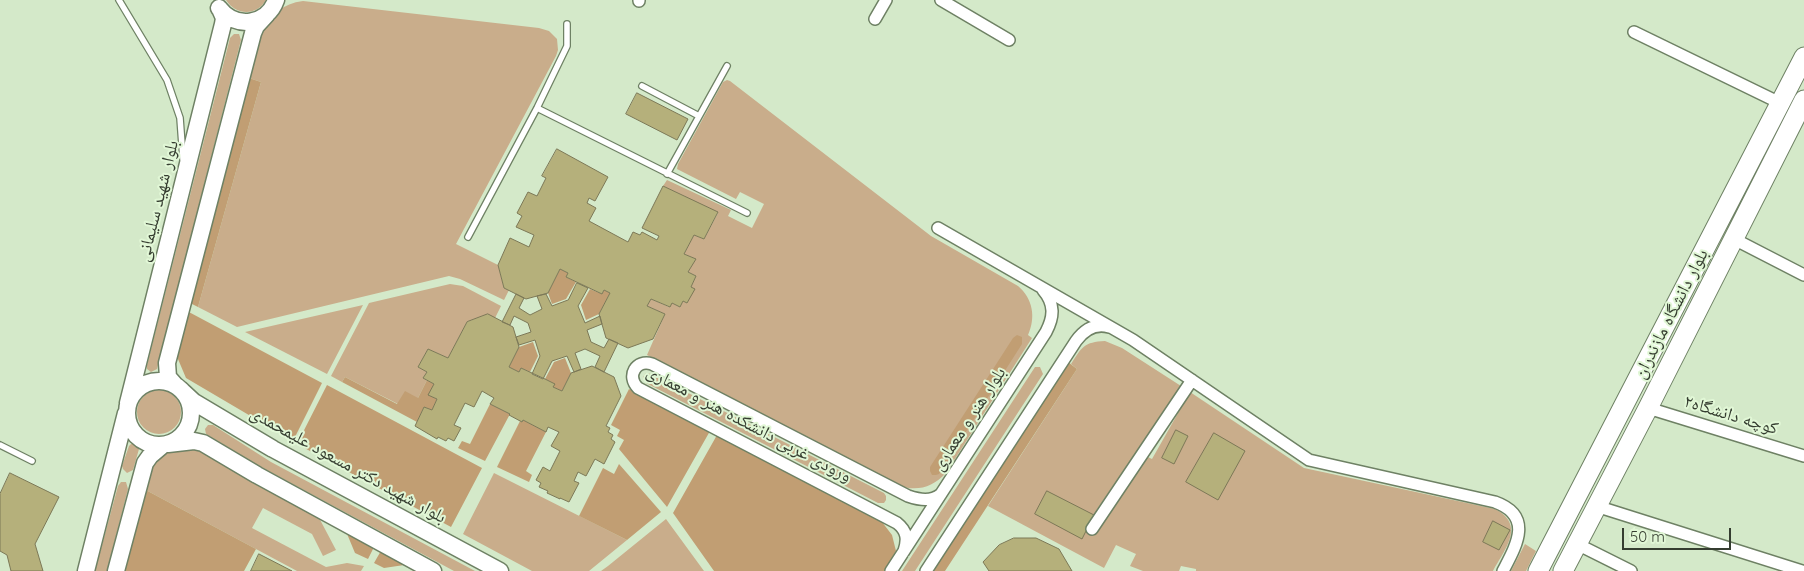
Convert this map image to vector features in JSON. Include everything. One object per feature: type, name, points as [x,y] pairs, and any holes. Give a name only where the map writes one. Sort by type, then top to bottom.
[{"type":"main road","points":[[116,571],[146,463],[150,456],[165,444],[180,437],[187,429],[190,420],[189,401],[168,377],[167,364],[253,33],[256,26],[276,0]]},
{"type":"main road","name":"بلوار شهید سلیمانی","points":[[86,571],[224,22],[218,5]]},
{"type":"main road","points":[[218,5],[227,16],[240,22],[255,21],[267,14]]},
{"type":"main road","name":"بلوار دانشگاه مازندران","points":[[1538,571],[1804,57]]},
{"type":"main road","name":"بلوار دانشگاه مازندران","points":[[1563,571],[1801,111]]},
{"type":"main road","points":[[178,388],[162,381],[148,383],[136,391],[128,406],[128,423],[136,435],[149,443],[203,442],[257,475],[433,571]]},
{"type":"main road","name":"بلوار شهید دکتر مسعود علیمحمدی","points":[[178,388],[194,402],[273,449],[500,571]]},
{"type":"main road","points":[[1564,520],[1580,538]]},
{"type":"street","points":[[875,19],[886,0]]},
{"type":"street","points":[[941,0],[1009,40]]},
{"type":"street","points":[[1634,32],[1780,103]]},
{"type":"street","points":[[938,228],[1115,328],[1309,460],[1495,502],[1504,506],[1514,516],[1518,525],[1519,535],[1517,544],[1503,571]]},
{"type":"street","points":[[1734,239],[1804,275]]},
{"type":"street","name":"بلوار هنر و معماری","points":[[891,571],[1050,324],[1052,309],[1050,300],[1045,292],[1035,283]]},
{"type":"street","points":[[926,571],[1080,337],[1087,330],[1097,326],[1102,325],[1115,328]]},
{"type":"street","name":"ورودی غربی دانشکده هنر و معماری","points":[[904,552],[906,536],[903,529],[897,523],[638,388],[632,381],[635,368],[643,363],[652,364],[908,496],[929,500],[941,494]]},
{"type":"street","points":[[1092,529],[1192,380]]},
{"type":"street","name":"کوچه دانشگاه۲","points":[[1648,408],[1804,456]]},
{"type":"street","points":[[1596,506],[1802,571]]},
{"type":"street","points":[[1580,538],[1631,571]]},
{"type":"lane","points":[[119,0],[166,80],[180,118],[185,178]]},
{"type":"lane","points":[[468,237],[568,46],[567,24]]},
{"type":"lane","points":[[667,174],[727,66]]},
{"type":"lane","points":[[642,86],[699,116]]},
{"type":"lane","points":[[537,108],[747,213]]},
{"type":"lane","points":[[0,445],[32,461]]},
{"type":"shaded area","points":[[226,0],[266,0],[257,9],[246,12],[235,9]]},
{"type":"shaded area","points":[[303,1],[539,28],[549,31],[557,39],[558,50],[556,56],[456,244],[498,265],[504,288],[509,290],[504,300],[460,279],[449,276],[237,327],[198,307],[261,82],[249,78],[259,40],[270,19],[279,10],[289,4]]},
{"type":"shaded area","points":[[234,34],[239,34],[241,40],[157,369],[151,372],[147,369],[147,365],[230,38]]},
{"type":"shaded area","points":[[249,78],[261,82],[198,307],[190,303]]},
{"type":"shaded area","points":[[727,80],[931,236],[1018,286],[1030,302],[1032,322],[1028,335],[1032,338],[946,473],[935,482],[917,488],[897,485],[647,355],[665,314],[647,306],[651,299],[669,307],[672,303],[680,307],[683,301],[687,303],[696,276],[688,272],[695,259],[684,254],[694,235],[704,239],[718,213],[663,186],[667,180],[731,210],[728,216],[752,228],[764,204],[740,192],[736,199],[677,169],[723,82]]},
{"type":"shaded area","points":[[560,269],[568,273],[566,277],[576,282],[566,299],[552,304],[548,293]]},
{"type":"shaded area","points":[[450,284],[463,286],[501,306],[495,318],[488,315],[467,322],[448,358],[428,349],[418,367],[427,372],[423,378],[427,380],[418,398],[398,404],[345,377],[342,382],[331,376],[369,303]]},
{"type":"shaded area","points":[[590,289],[602,294],[604,290],[610,293],[599,314],[586,320],[581,305]]},
{"type":"shaded area","points":[[363,305],[327,374],[245,332]]},
{"type":"shaded area","points":[[187,311],[322,383],[293,441],[186,378],[175,352]]},
{"type":"shaded area","points":[[1017,335],[1022,337],[1022,344],[939,474],[932,475],[930,467],[1013,338]]},
{"type":"shaded area","points":[[1105,341],[1122,348],[1181,386],[1096,511],[1099,513],[1146,456],[1152,459],[1190,392],[1304,468],[1495,509],[1504,515],[1509,522],[1511,530],[1510,538],[1503,554],[1493,571],[1196,571],[1196,569],[1181,566],[1179,571],[1143,571],[1130,566],[1136,554],[1116,545],[1104,568],[988,506],[1077,369],[1071,364],[1078,353],[1088,344]]},
{"type":"shaded area","points":[[533,342],[538,356],[530,372],[521,368],[519,372],[509,367],[519,347]]},
{"type":"shaded area","points":[[565,358],[571,373],[562,391],[553,387],[554,384],[545,379],[554,362]]},
{"type":"shaded area","points":[[1068,362],[1077,369],[945,571],[932,571]]},
{"type":"shaded area","points":[[1035,367],[1040,367],[1043,374],[915,571],[902,571]]},
{"type":"shaded area","points":[[646,373],[884,493],[886,500],[884,503],[878,503],[646,383],[643,377]]},
{"type":"shaded area","points":[[345,377],[397,404],[405,391],[418,398],[427,380],[434,384],[429,395],[437,399],[432,410],[424,407],[417,422],[342,382]]},
{"type":"shaded area","points":[[327,385],[482,468],[451,527],[297,444]]},
{"type":"shaded area","points":[[629,389],[710,431],[667,507],[619,449],[624,440],[617,436],[620,430],[611,425]]},
{"type":"shaded area","points":[[163,390],[175,396],[180,403],[180,421],[175,428],[168,433],[155,434],[147,431],[140,424],[137,408],[140,400],[147,393]]},
{"type":"shaded area","points":[[490,404],[510,414],[485,461],[458,448],[462,441],[470,444]]},
{"type":"shaded area","points":[[523,420],[546,432],[526,471],[532,475],[529,482],[497,467],[520,421],[522,422]]},
{"type":"shaded area","points":[[208,425],[213,425],[271,462],[475,571],[454,571],[261,467],[206,434],[205,429]]},
{"type":"shaded area","points":[[717,435],[882,522],[892,535],[896,551],[884,571],[714,571],[673,513]]},
{"type":"shaded area","points":[[131,444],[136,444],[139,449],[133,470],[127,473],[122,466]]},
{"type":"shaded area","points":[[195,448],[317,514],[336,550],[323,556],[312,534],[263,508],[252,528],[326,567],[347,563],[364,566],[361,571],[297,571],[144,489],[152,468],[160,456],[172,451]]},
{"type":"shaded area","points":[[619,464],[661,512],[627,540],[579,516],[603,468],[614,474]]},
{"type":"shaded area","points":[[494,473],[627,540],[589,571],[532,571],[463,534]]},
{"type":"shaded area","points":[[121,482],[126,482],[128,489],[107,571],[95,571],[118,486]]},
{"type":"shaded area","points":[[144,489],[256,549],[244,571],[122,571]]},
{"type":"shaded area","points":[[666,519],[704,571],[601,571],[608,566]]},
{"type":"shaded area","points":[[345,529],[375,545],[368,559],[355,553]]},
{"type":"shaded area","points":[[1525,544],[1536,551],[1526,571],[1511,571]]},
{"type":"shaded area","points":[[382,549],[411,564],[384,568],[374,563]]},
{"type":"building","points":[[637,93],[688,119],[677,140],[626,114]]},
{"type":"building","points":[[557,149],[608,177],[595,201],[589,198],[587,203],[596,208],[589,221],[628,242],[633,232],[640,235],[642,232],[657,240],[659,236],[642,228],[663,186],[718,212],[704,239],[694,235],[684,254],[696,259],[688,272],[696,276],[691,287],[695,289],[687,303],[683,301],[680,307],[672,303],[670,307],[651,299],[647,306],[665,314],[653,339],[628,348],[606,338],[599,314],[610,293],[604,290],[602,294],[566,277],[568,273],[560,269],[548,293],[526,299],[504,288],[498,265],[510,238],[529,247],[534,235],[516,227],[522,216],[517,213],[528,192],[537,196],[546,178],[542,176]]},
{"type":"building","points":[[577,283],[588,288],[578,306],[585,323],[600,316],[602,324],[587,330],[591,342],[604,348],[609,339],[618,343],[604,372],[595,367],[600,356],[585,349],[575,353],[581,369],[574,372],[567,356],[552,361],[543,379],[532,374],[540,356],[535,340],[519,345],[516,337],[531,332],[528,323],[514,316],[510,325],[502,322],[516,294],[524,298],[519,308],[530,315],[542,309],[537,296],[546,294],[552,306],[568,300]]},
{"type":"building","points":[[488,314],[513,327],[519,347],[509,367],[519,372],[521,368],[555,384],[553,387],[562,391],[571,373],[592,366],[614,377],[621,396],[606,426],[610,428],[608,432],[613,435],[611,439],[615,442],[604,464],[595,459],[586,476],[578,472],[574,481],[579,483],[569,502],[547,493],[548,491],[539,487],[541,483],[536,480],[543,467],[550,471],[560,451],[551,446],[559,432],[548,427],[546,432],[523,420],[522,422],[490,404],[494,398],[482,391],[474,407],[465,403],[454,425],[461,428],[454,441],[448,438],[446,441],[438,437],[437,439],[415,426],[424,407],[432,410],[437,399],[428,395],[434,384],[423,378],[427,372],[418,367],[428,349],[448,358],[467,322]]},
{"type":"building","points":[[1176,430],[1188,436],[1174,464],[1162,458]]},
{"type":"building","points":[[1214,433],[1245,451],[1218,500],[1186,482]]},
{"type":"building","points":[[10,473],[59,497],[35,544],[43,571],[11,571],[7,555],[0,551],[0,494]]},
{"type":"building","points":[[1047,491],[1094,515],[1082,539],[1035,514]]},
{"type":"building","points":[[1493,521],[1510,530],[1499,550],[1483,542]]},
{"type":"building","points":[[1014,538],[1036,538],[1059,549],[1072,571],[989,571],[983,562],[999,545]]},
{"type":"building","points":[[259,554],[292,571],[251,571]]}]
